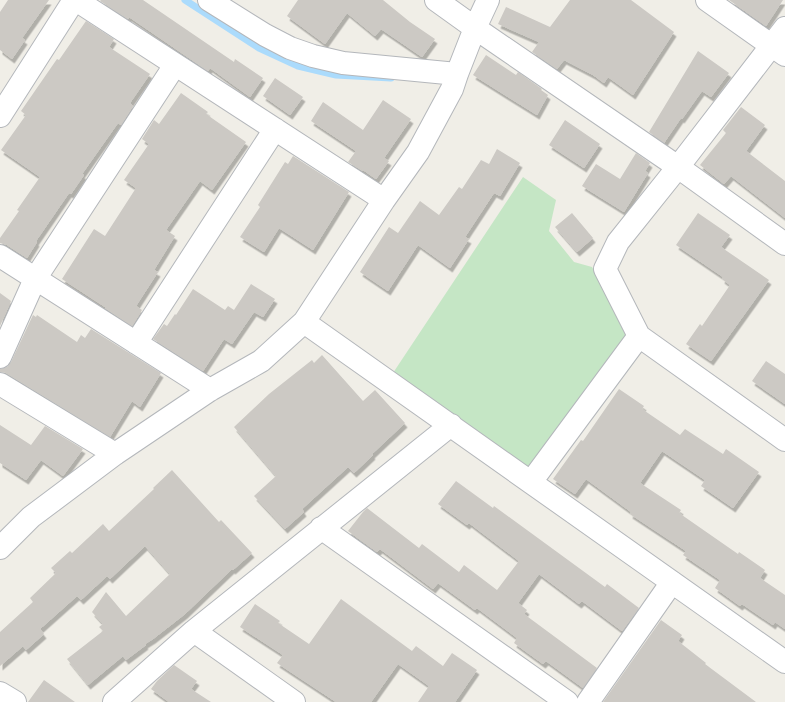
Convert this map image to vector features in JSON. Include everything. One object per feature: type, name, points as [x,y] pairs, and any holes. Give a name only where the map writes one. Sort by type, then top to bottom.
[{"type":"street","points":[[0,116],[75,0],[384,200]]},
{"type":"street","points":[[209,0],[265,35],[290,48],[313,56],[343,63],[457,74]]},
{"type":"street","points":[[436,0],[474,28],[678,167],[785,244]]},
{"type":"street","points":[[0,548],[31,517],[115,454],[210,390],[261,361],[304,322],[384,200],[418,152],[452,89],[474,28],[488,0]]},
{"type":"street","points":[[707,0],[778,50]]},
{"type":"street","points":[[785,28],[778,50],[678,167],[618,242],[605,269],[640,336],[785,440]]},
{"type":"street","points":[[0,357],[35,279],[175,65]]},
{"type":"street","points":[[136,343],[274,129]]},
{"type":"street","points":[[0,256],[210,390]]},
{"type":"street","points":[[304,322],[785,662]]},
{"type":"street","points":[[531,482],[640,336]]},
{"type":"street","points":[[0,384],[115,454]]},
{"type":"street","points":[[114,702],[194,631],[451,425]]},
{"type":"street","points":[[321,528],[568,702]]},
{"type":"street","points":[[588,702],[672,582]]},
{"type":"street","points":[[194,631],[294,702]]},
{"type":"street","points":[[0,693],[15,702]]},
{"type":"green space","points":[[523,177],[556,200],[549,231],[574,262],[592,267],[630,332],[527,469],[393,373]]},
{"type":"building","points":[[8,0],[49,0],[22,38],[25,40],[12,59],[0,50],[0,12]]},
{"type":"building","points":[[143,0],[234,62],[235,59],[263,78],[250,97],[210,68],[208,71],[129,17],[128,19],[100,1]]},
{"type":"building","points":[[298,0],[383,0],[410,22],[435,39],[422,57],[381,29],[375,36],[347,13],[325,44],[287,16]]},
{"type":"building","points":[[570,0],[631,0],[674,32],[633,95],[608,77],[604,83],[593,75],[564,60],[557,69],[532,52],[539,42],[498,24],[506,7],[550,27]]},
{"type":"building","points":[[729,0],[783,0],[766,26]]},
{"type":"building","points":[[86,21],[114,39],[109,47],[150,74],[130,103],[133,106],[121,125],[118,123],[82,174],[84,175],[71,194],[69,193],[36,241],[37,242],[27,258],[7,245],[0,243],[0,238],[40,177],[1,150],[26,115],[21,111],[57,59],[59,60]]},
{"type":"building","points":[[698,51],[729,73],[711,97],[702,91],[664,143],[649,132]]},
{"type":"building","points":[[486,55],[516,75],[518,72],[548,95],[537,115],[473,75]]},
{"type":"building","points":[[275,78],[303,97],[290,115],[263,96]]},
{"type":"building","points":[[181,93],[208,112],[206,114],[246,142],[212,190],[200,181],[166,230],[175,236],[154,270],[158,272],[136,306],[142,310],[132,326],[62,279],[94,229],[105,236],[136,188],[124,180],[149,144],[142,139],[154,120],[159,124]]},
{"type":"building","points":[[383,100],[411,119],[384,158],[389,161],[376,179],[348,162],[356,151],[311,121],[323,102],[363,130]]},
{"type":"building","points":[[741,107],[765,125],[746,151],[785,181],[785,218],[731,176],[724,184],[700,165],[726,133],[723,130]]},
{"type":"building","points":[[565,120],[600,144],[584,168],[549,145]]},
{"type":"building","points":[[497,149],[520,163],[500,196],[494,193],[465,237],[469,239],[450,268],[418,245],[388,291],[360,272],[389,227],[398,233],[420,201],[439,215],[459,187],[462,189],[481,160],[489,164]]},
{"type":"building","points":[[636,153],[650,163],[645,171],[648,173],[624,212],[582,186],[596,164],[620,179]]},
{"type":"building","points":[[293,156],[349,192],[313,250],[279,228],[264,252],[240,237],[260,207],[258,205],[285,162],[288,164]]},
{"type":"building","points":[[572,213],[593,238],[577,252],[555,227]]},
{"type":"building","points":[[698,213],[730,235],[721,247],[769,280],[711,361],[686,344],[700,324],[702,326],[730,285],[722,279],[723,277],[676,245]]},
{"type":"building","points":[[251,284],[275,299],[263,317],[254,312],[232,344],[224,339],[203,371],[153,339],[164,324],[167,326],[175,314],[176,315],[193,289],[225,310],[228,306],[234,310]]},
{"type":"building","points":[[0,293],[11,301],[0,326]]},
{"type":"building","points":[[33,315],[36,317],[37,315],[77,342],[81,335],[85,338],[91,329],[161,373],[140,407],[132,401],[110,437],[6,373],[0,372],[0,369],[7,367],[11,362]]},
{"type":"building","points":[[322,355],[363,401],[375,390],[405,423],[354,473],[348,467],[302,509],[304,512],[285,529],[254,496],[276,476],[234,427],[269,394],[312,360],[314,363]]},
{"type":"building","points":[[766,361],[785,374],[785,404],[752,381]]},
{"type":"building","points":[[619,389],[644,406],[642,409],[680,435],[685,429],[723,454],[726,449],[759,472],[733,508],[701,486],[705,480],[662,451],[640,483],[681,510],[679,513],[738,554],[739,552],[765,570],[760,578],[785,595],[785,629],[775,622],[773,625],[742,604],[740,606],[715,588],[720,580],[683,555],[686,551],[630,514],[631,512],[586,479],[575,494],[553,479],[581,440],[583,441]]},
{"type":"building","points":[[0,425],[31,445],[45,426],[83,449],[63,476],[41,460],[26,480],[0,463]]},
{"type":"building","points":[[172,470],[219,522],[221,520],[252,553],[233,570],[232,569],[185,614],[126,660],[123,656],[88,685],[67,659],[103,631],[99,627],[103,624],[92,612],[106,592],[126,616],[170,574],[145,546],[110,579],[107,576],[81,600],[77,596],[40,629],[44,634],[26,650],[23,646],[0,666],[0,632],[33,602],[30,598],[56,573],[51,568],[70,551],[72,553],[103,524],[109,531]]},
{"type":"building","points":[[456,481],[493,508],[494,506],[605,587],[607,584],[639,608],[622,631],[582,601],[579,604],[539,574],[518,603],[527,610],[524,614],[597,668],[583,688],[546,661],[543,664],[514,643],[517,638],[477,608],[475,610],[438,583],[433,589],[380,549],[377,552],[348,531],[367,508],[419,548],[422,544],[459,572],[464,565],[497,590],[519,561],[469,523],[467,525],[438,504]]},
{"type":"building","points":[[341,599],[412,651],[416,646],[443,666],[452,653],[477,670],[455,702],[418,702],[429,686],[398,664],[371,702],[336,702],[277,663],[283,655],[240,627],[255,604],[280,621],[278,623],[309,644]]},
{"type":"building","points":[[661,620],[682,635],[678,641],[706,663],[705,664],[756,702],[603,702]]},
{"type":"building","points":[[174,665],[197,681],[191,689],[211,702],[169,702],[151,689],[157,681]]},
{"type":"building","points":[[44,680],[75,702],[28,702]]},
{"type":"waterway","points":[[185,0],[259,48],[298,66],[336,75],[391,78]]}]
